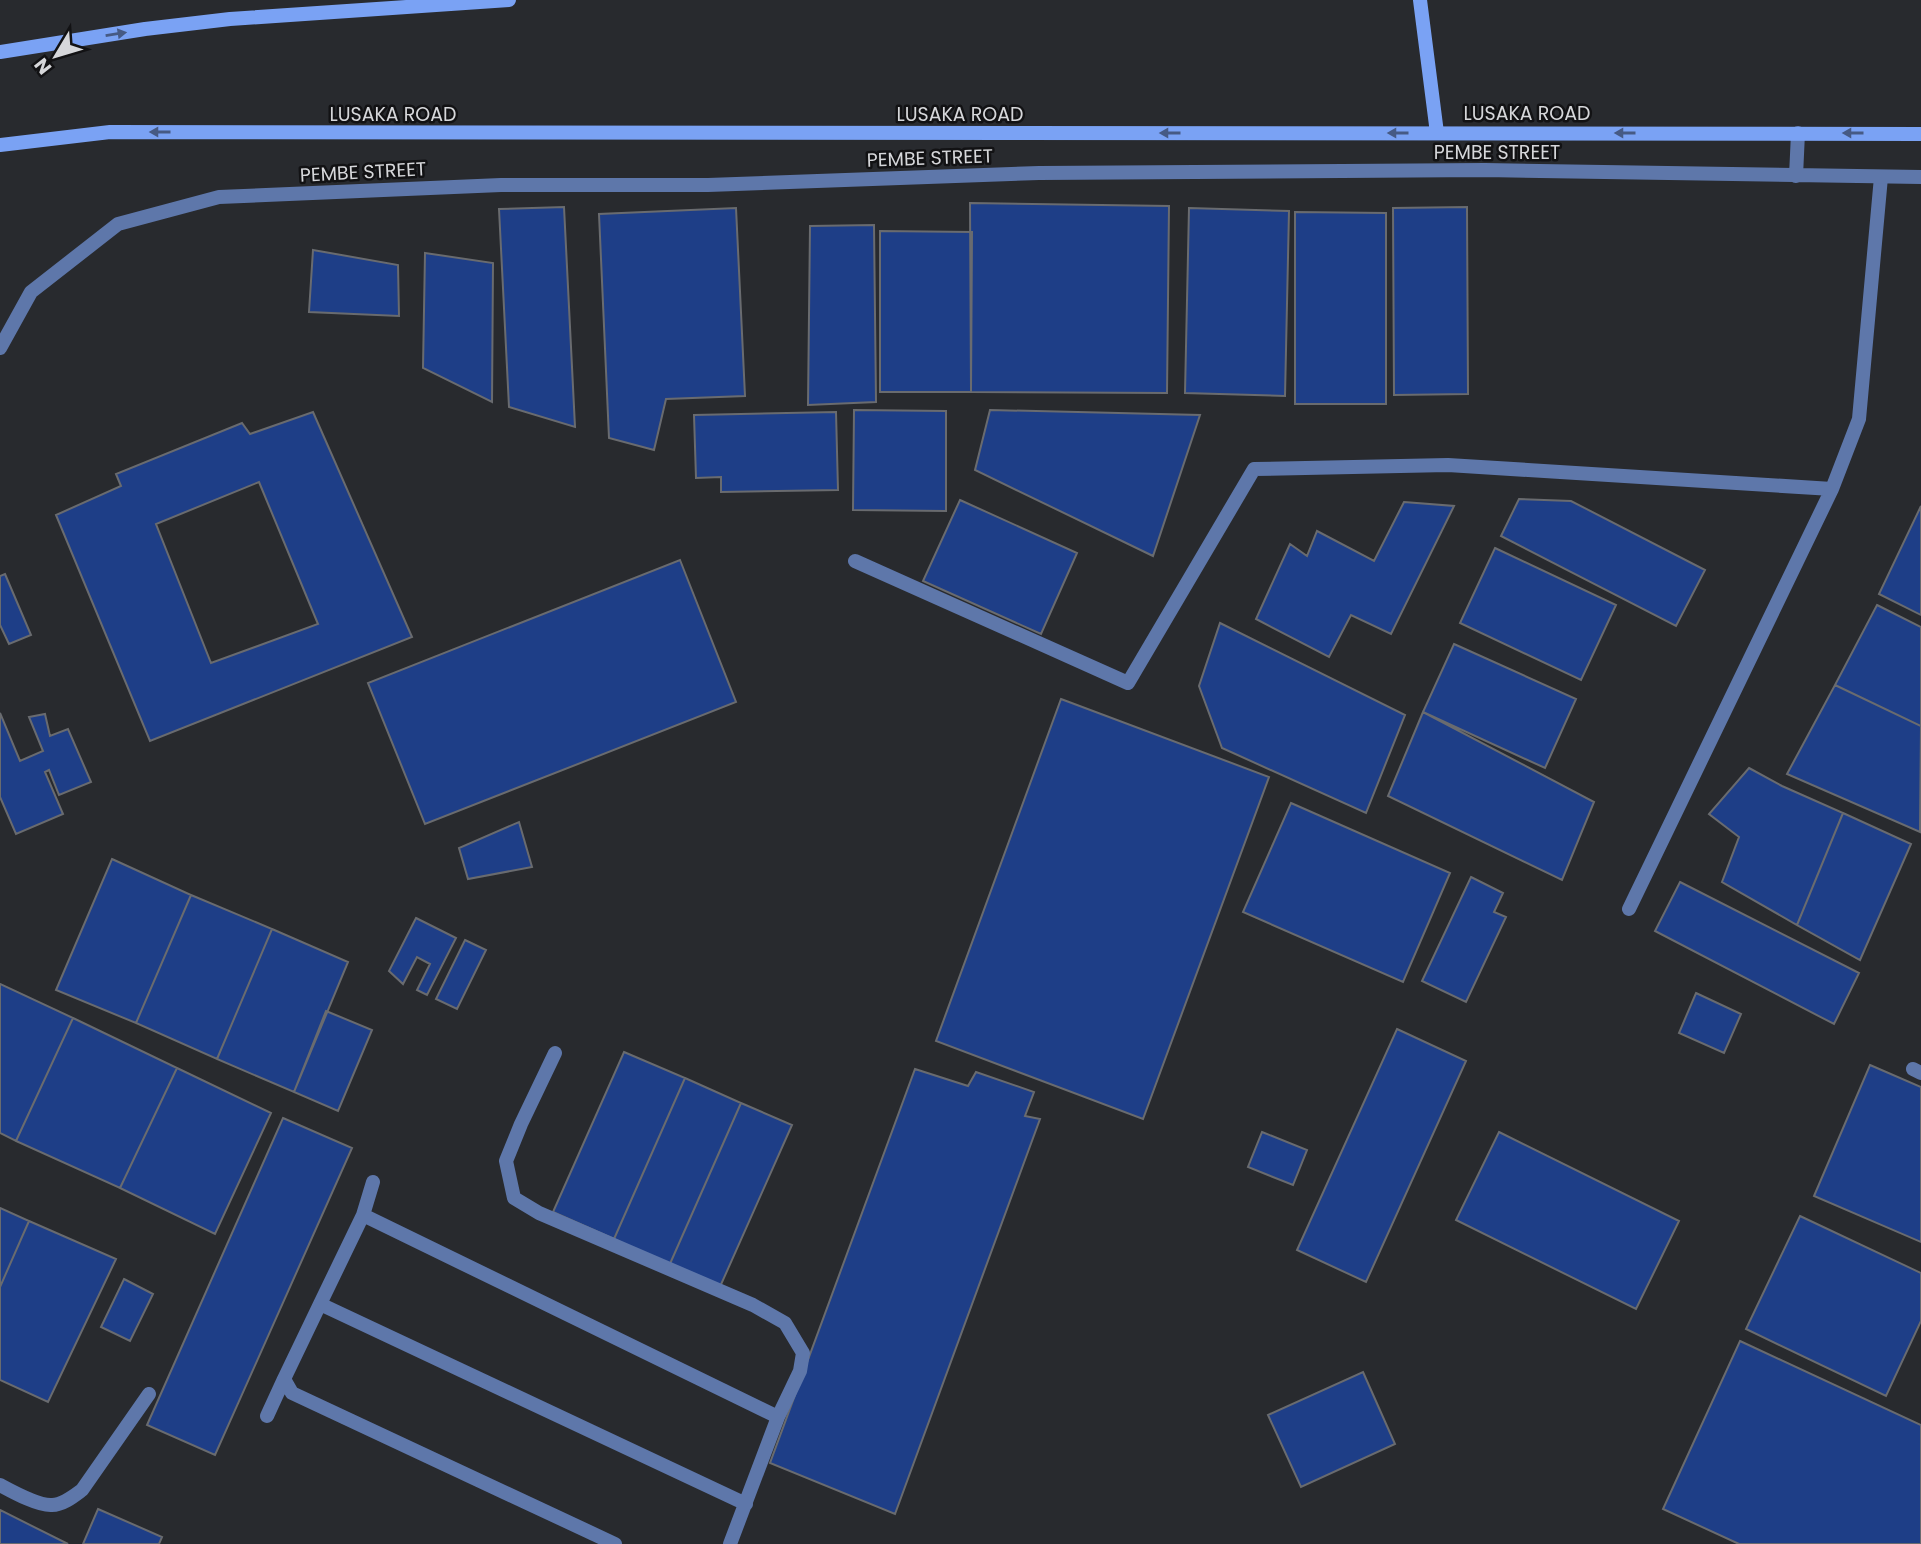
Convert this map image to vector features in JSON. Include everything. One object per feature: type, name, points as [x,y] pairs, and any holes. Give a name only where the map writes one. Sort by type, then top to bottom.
[{"type":"main road","points":[[0,52],[145,29],[230,19],[509,0]]},
{"type":"main road","points":[[1420,0],[1437,133]]},
{"type":"main road","name":"LUSAKA ROAD","points":[[0,145],[110,132],[1921,134]]},
{"type":"street","points":[[1796,176],[1798,133]]},
{"type":"street","name":"PEMBE STREET","points":[[0,348],[31,292],[118,224],[219,198],[501,185],[708,185],[1039,173],[1485,170],[1921,177]]},
{"type":"street","points":[[1629,909],[1832,489],[1859,419],[1881,177]]},
{"type":"street","points":[[855,561],[1128,683],[1254,469],[1448,465],[1832,489]]},
{"type":"street","points":[[555,1054],[506,1161],[514,1198],[539,1213],[753,1305],[785,1323],[803,1353],[800,1371],[778,1417],[730,1544]]},
{"type":"street","points":[[267,1416],[363,1215],[373,1182]]},
{"type":"street","points":[[363,1215],[778,1417]]},
{"type":"street","points":[[320,1304],[746,1504]]},
{"type":"street","points":[[284,1379],[292,1393],[615,1544]]},
{"type":"street","points":[[0,1485],[27,1498],[52,1505],[67,1500],[82,1490],[149,1394]]},
{"type":"building","points":[[970,203],[1169,206],[1167,393],[971,392]]},
{"type":"building","points":[[564,207],[575,427],[509,407],[499,209]]},
{"type":"building","points":[[1467,207],[1468,394],[1394,395],[1393,208]]},
{"type":"building","points":[[736,208],[745,396],[666,399],[654,450],[609,438],[599,214]]},
{"type":"building","points":[[1189,208],[1289,211],[1285,396],[1185,393]]},
{"type":"building","points":[[1295,212],[1386,213],[1386,404],[1295,404]]},
{"type":"building","points":[[874,225],[876,402],[808,405],[810,226]]},
{"type":"building","points":[[880,231],[972,232],[971,392],[880,392]]},
{"type":"building","points":[[313,250],[398,265],[399,316],[309,312]]},
{"type":"building","points":[[425,253],[493,263],[492,402],[423,368]]},
{"type":"building","points":[[854,410],[946,411],[946,511],[853,510]]},
{"type":"building","points":[[990,410],[1200,415],[1153,556],[975,470]]},
{"type":"building","points":[[313,412],[412,637],[150,741],[56,515],[121,486],[116,474],[242,423],[250,434]],"holes":[[[259,482],[318,624],[211,663],[156,524]]]},
{"type":"building","points":[[836,412],[838,490],[721,492],[721,477],[696,478],[694,415]]},
{"type":"building","points":[[1519,499],[1571,501],[1705,570],[1676,626],[1501,536]]},
{"type":"building","points":[[960,500],[1077,553],[1041,634],[923,581]]},
{"type":"building","points":[[1404,502],[1454,506],[1391,634],[1351,615],[1329,657],[1256,619],[1290,544],[1307,556],[1317,531],[1374,561]]},
{"type":"building","points":[[1921,506],[1921,615],[1879,594]]},
{"type":"building","points":[[1495,548],[1616,605],[1581,680],[1460,623]]},
{"type":"building","points":[[680,560],[736,702],[425,824],[368,683]]},
{"type":"building","points":[[5,574],[31,635],[9,644],[0,625],[0,576]]},
{"type":"building","points":[[1877,605],[1921,627],[1921,726],[1835,685]]},
{"type":"building","points":[[1220,623],[1405,715],[1366,813],[1222,748],[1199,686]]},
{"type":"building","points":[[1454,644],[1576,699],[1545,768],[1423,712]]},
{"type":"building","points":[[1835,685],[1921,726],[1920,832],[1787,774]]},
{"type":"building","points":[[1061,699],[1269,777],[1143,1119],[936,1041]]},
{"type":"building","points":[[1423,712],[1594,802],[1562,880],[1388,796]]},
{"type":"building","points":[[0,713],[20,761],[43,751],[29,717],[45,714],[50,736],[68,729],[91,782],[59,795],[49,770],[45,772],[63,814],[16,834],[0,797]]},
{"type":"building","points":[[1749,768],[1843,813],[1797,925],[1722,882],[1739,837],[1709,814]]},
{"type":"building","points":[[1291,803],[1450,873],[1403,982],[1243,912]]},
{"type":"building","points":[[1843,813],[1911,844],[1860,960],[1797,925]]},
{"type":"building","points":[[519,822],[532,867],[468,879],[459,848]]},
{"type":"building","points":[[112,859],[191,895],[136,1023],[56,990]]},
{"type":"building","points":[[1471,877],[1503,893],[1494,912],[1506,917],[1466,1002],[1422,981]]},
{"type":"building","points":[[1680,882],[1859,973],[1834,1024],[1655,931]]},
{"type":"building","points":[[191,895],[272,929],[217,1059],[136,1023]]},
{"type":"building","points":[[416,918],[456,938],[427,995],[417,990],[430,964],[417,957],[403,984],[389,971]]},
{"type":"building","points":[[272,929],[348,962],[294,1092],[217,1059]]},
{"type":"building","points":[[465,940],[486,950],[457,1009],[436,999]]},
{"type":"building","points":[[0,984],[73,1018],[16,1141],[0,1133]]},
{"type":"building","points":[[1696,993],[1741,1014],[1724,1053],[1679,1033]]},
{"type":"building","points":[[326,1011],[372,1030],[338,1111],[294,1092]]},
{"type":"building","points":[[73,1018],[177,1068],[120,1188],[16,1141]]},
{"type":"building","points":[[1397,1029],[1466,1061],[1366,1282],[1297,1250]]},
{"type":"building","points":[[624,1052],[685,1078],[614,1239],[553,1212]]},
{"type":"building","points":[[1870,1065],[1921,1087],[1921,1242],[1814,1196]]},
{"type":"building","points":[[177,1068],[271,1113],[215,1234],[120,1188]]},
{"type":"building","points":[[915,1069],[968,1086],[976,1072],[1034,1092],[1025,1116],[1040,1119],[895,1514],[770,1463]]},
{"type":"building","points":[[685,1078],[741,1103],[669,1266],[614,1239]]},
{"type":"building","points":[[741,1103],[792,1125],[719,1289],[669,1266]]},
{"type":"building","points":[[283,1118],[352,1148],[215,1455],[147,1425]]},
{"type":"building","points":[[1262,1132],[1307,1150],[1293,1185],[1248,1167]]},
{"type":"building","points":[[1499,1132],[1679,1221],[1636,1309],[1456,1220]]},
{"type":"building","points":[[0,1208],[29,1221],[0,1287]]},
{"type":"building","points":[[1800,1216],[1921,1273],[1921,1321],[1886,1396],[1746,1329]]},
{"type":"building","points":[[29,1221],[116,1259],[48,1402],[0,1380],[0,1287]]},
{"type":"building","points":[[124,1279],[153,1294],[130,1341],[101,1327]]},
{"type":"building","points":[[1740,1341],[1921,1425],[1921,1544],[1739,1544],[1663,1509]]},
{"type":"building","points":[[1363,1372],[1395,1444],[1301,1487],[1268,1415]]},
{"type":"building","points":[[98,1509],[162,1537],[159,1544],[83,1544]]},
{"type":"building","points":[[0,1510],[68,1544],[0,1544]]}]
